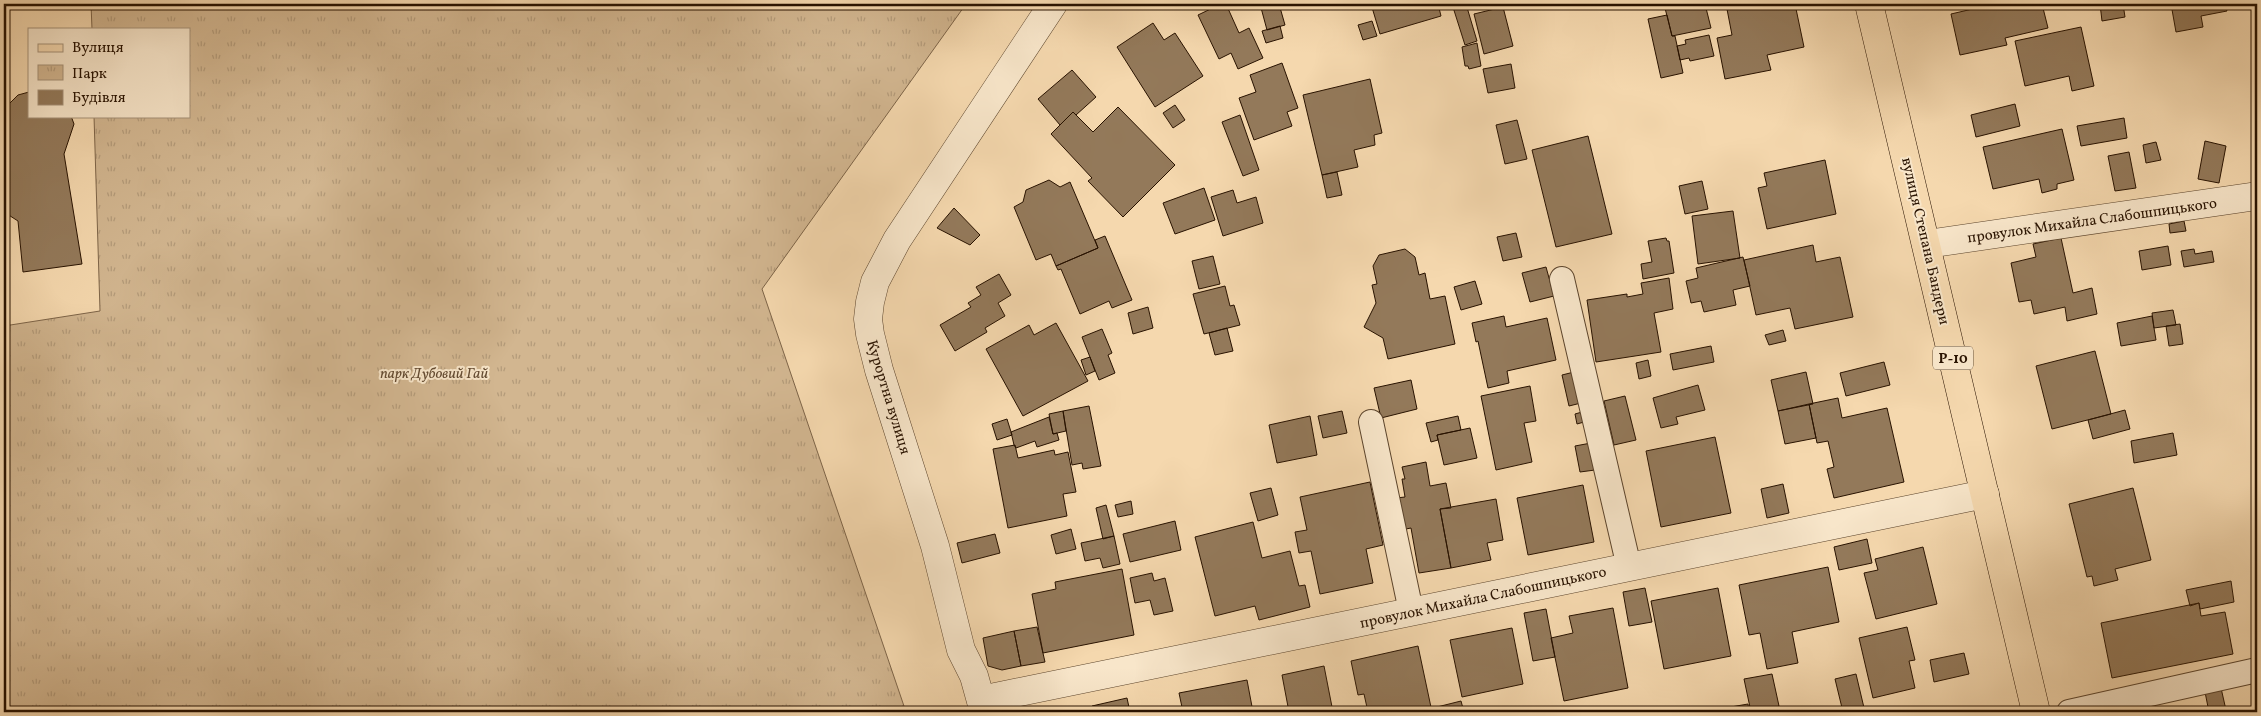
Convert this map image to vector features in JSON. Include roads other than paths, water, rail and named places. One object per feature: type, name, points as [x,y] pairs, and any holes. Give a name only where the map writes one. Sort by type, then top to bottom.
[{"type":"main road","name":"вулиця Степана Бандери","points":[[1869,4],[2036,712]]},
{"type":"street","name":"Курортна вулиця","points":[[982,706],[974,676],[961,650],[924,507],[879,370],[868,319],[875,282],[897,240],[976,124],[1053,4]]},
{"type":"street","name":"провулок Михайла Слабошпицького","points":[[1927,244],[2257,196]]},
{"type":"street","name":"провулок Михайла Слабошпицького","points":[[982,706],[1411,611],[1985,494]]},
{"type":"lane","points":[[1562,279],[1629,567]]},
{"type":"lane","points":[[1371,422],[1411,611]]},
{"type":"lane","points":[[2069,712],[2257,670]]},
{"type":"park label","name":"парк Дубовий Гай","points":[[434,373]]}]
